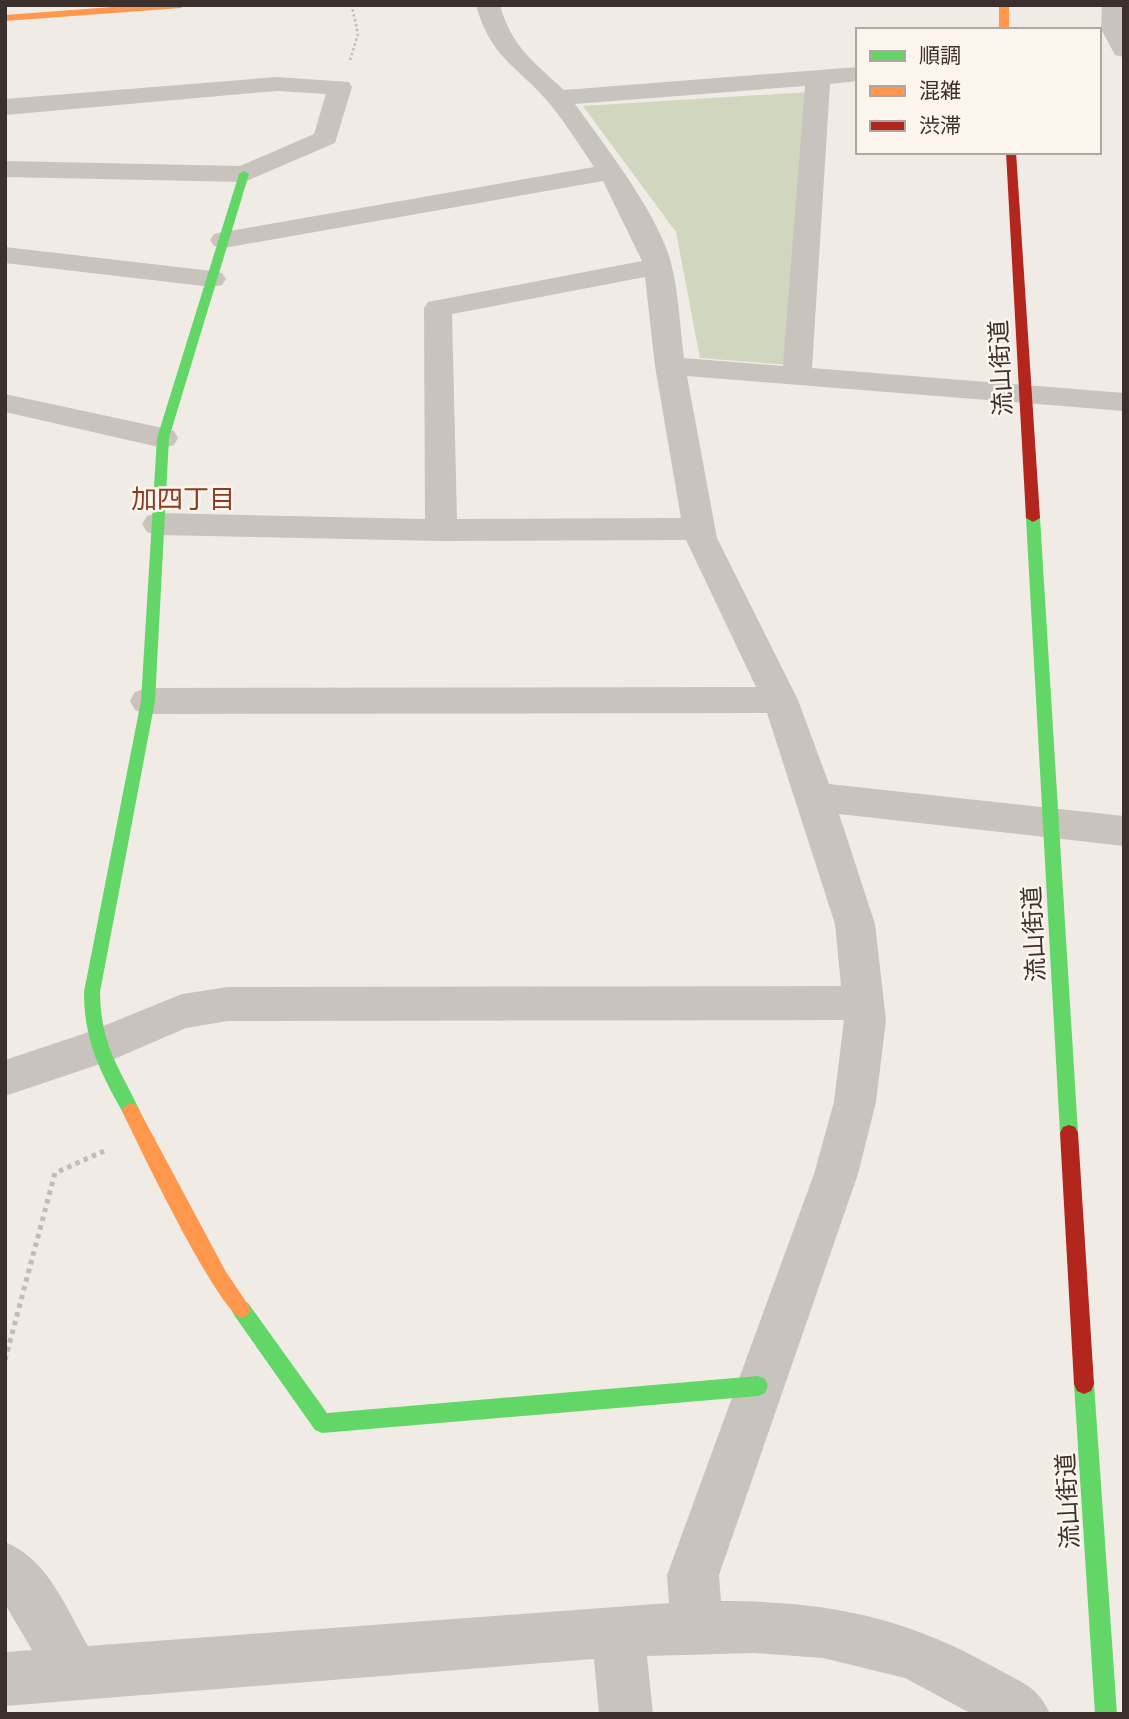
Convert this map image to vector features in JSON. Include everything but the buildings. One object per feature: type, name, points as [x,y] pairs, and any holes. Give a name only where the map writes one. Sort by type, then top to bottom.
[{"type":"street","points":[[5,18],[181,5]]},
{"type":"street","points":[[488,5],[494,27],[508,51],[558,99],[611,172],[651,245],[658,266],[670,366],[701,538],[780,701],[855,924],[865,1020],[855,1102],[836,1174],[758,1386],[693,1575],[698,1627]]},
{"type":"street","points":[[1004,5],[1004,28]]},
{"type":"street","points":[[1114,5],[1113,29],[1124,50]]},
{"type":"street","points":[[558,99],[856,74]]},
{"type":"street","points":[[797,375],[818,78]]},
{"type":"street","points":[[5,107],[277,84],[340,87],[326,138],[244,174],[5,169]]},
{"type":"street","name":"流山街道","points":[[1011,154],[1099,1643],[1106,1714]]},
{"type":"street","points":[[224,240],[611,172]]},
{"type":"street","points":[[244,174],[163,438],[148,701],[92,992],[91,1021],[97,1048],[219,1278],[322,1423],[758,1386]]},
{"type":"street","points":[[5,255],[212,279]]},
{"type":"street","points":[[441,530],[438,308],[658,266]]},
{"type":"street","points":[[670,366],[1124,402]]},
{"type":"street","points":[[5,403],[163,438]]},
{"type":"street","points":[[158,524],[441,530],[700,529]]},
{"type":"street","points":[[148,701],[780,701]]},
{"type":"street","points":[[814,796],[1124,831]]},
{"type":"street","points":[[5,1079],[97,1048],[182,1011],[228,1004],[864,1003]]},
{"type":"street","points":[[5,1567],[26,1588],[74,1673]]},
{"type":"street","points":[[5,1679],[618,1631],[698,1627],[802,1630],[890,1646],[962,1679],[1023,1714]]},
{"type":"street","points":[[618,1631],[626,1714]]},
{"type":"path","points":[[340,87],[358,34],[352,7]]},
{"type":"path","points":[[5,1360],[55,1173],[142,1134]]},
{"type":"green space","points":[[809,92],[789,365],[700,358],[676,232],[583,106]]},
{"type":"traffic: fast","points":[[131,1111],[97,1041],[92,992],[148,701],[163,438],[244,174]]},
{"type":"traffic: fast","points":[[1033,518],[1069,1133]]},
{"type":"traffic: fast","points":[[241,1309],[322,1423],[758,1386]]},
{"type":"traffic: fast","points":[[1084,1384],[1106,1714]]},
{"type":"traffic: slow","points":[[5,18],[181,5]]},
{"type":"traffic: slow","points":[[1004,5],[1004,28]]},
{"type":"traffic: slow","points":[[131,1111],[219,1278],[241,1309]]},
{"type":"traffic: jam","points":[[1011,154],[1033,518]]},
{"type":"traffic: jam","points":[[1069,1133],[1084,1384]]},
{"type":"district","name":"加四丁目","points":[[183,499]]}]
